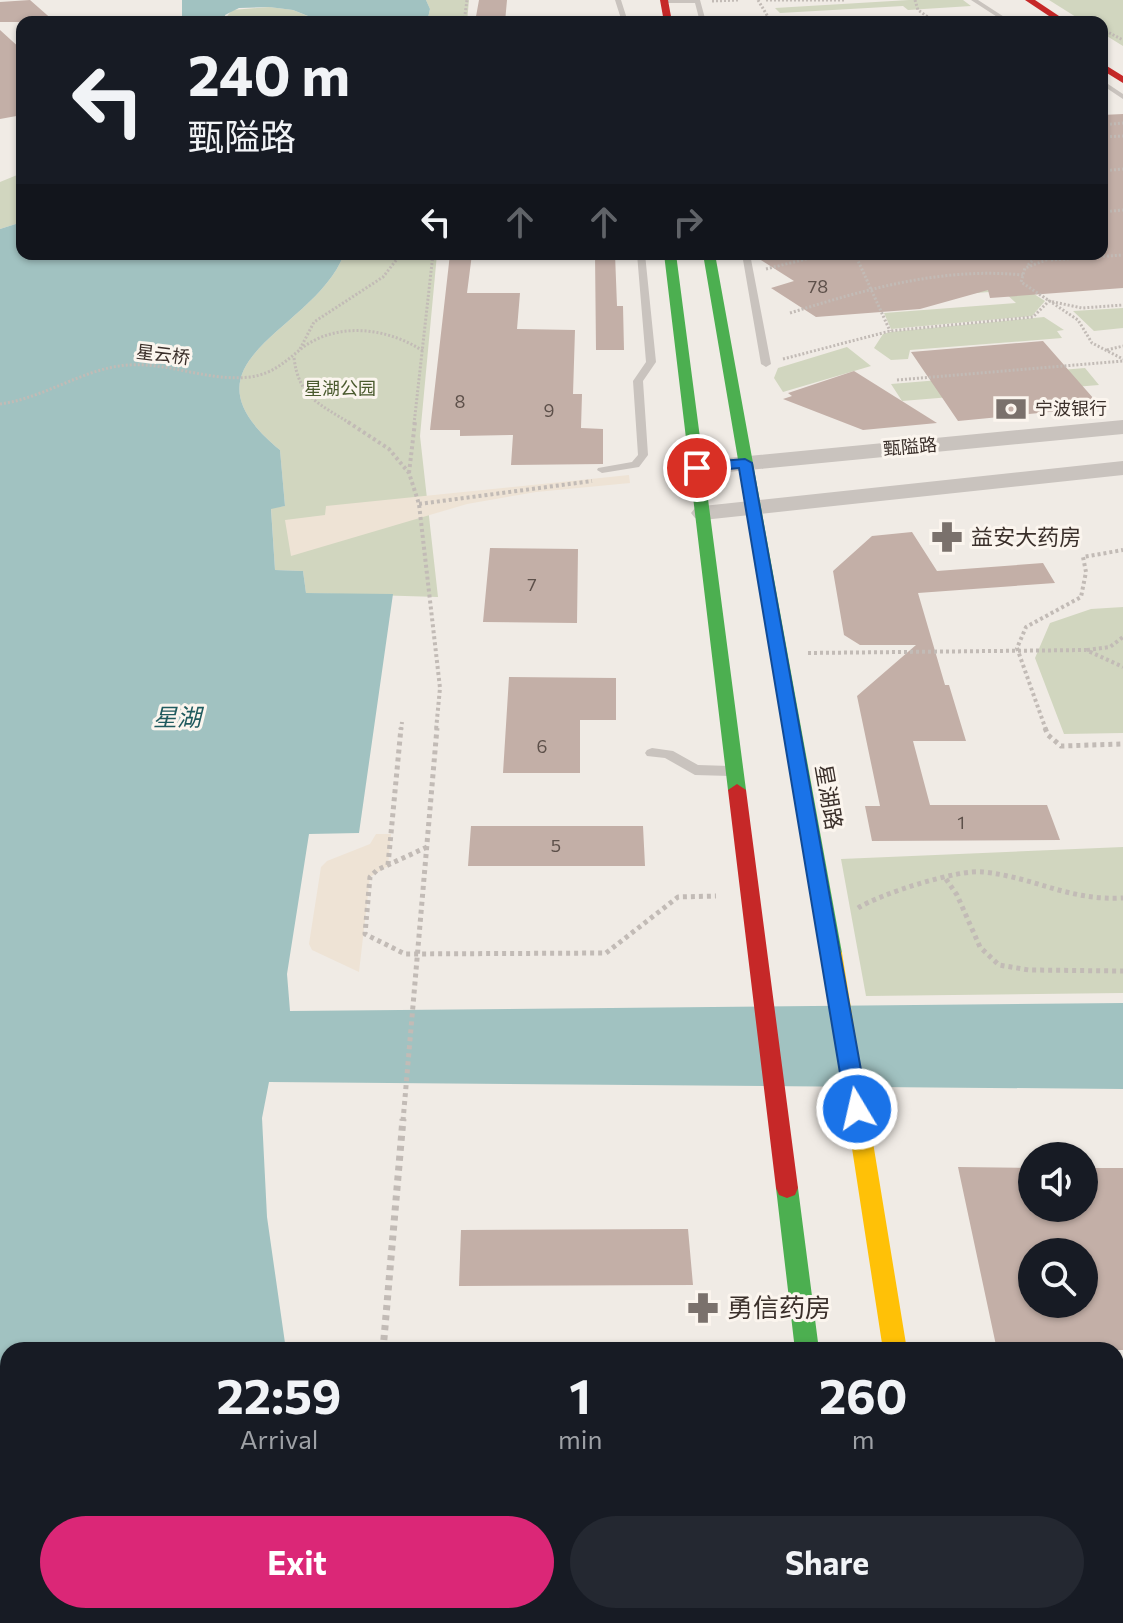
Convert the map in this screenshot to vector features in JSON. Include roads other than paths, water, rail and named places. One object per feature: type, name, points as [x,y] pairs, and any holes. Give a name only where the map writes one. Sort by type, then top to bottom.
[{"type":"street","points":[[1002,0],[1026,16]]},
{"type":"street","points":[[1029,0],[1054,16]]},
{"type":"street","points":[[671,260],[703,513],[716,567],[735,771],[806,1342]]},
{"type":"street","name":"星湖路","points":[[710,260],[753,507],[757,566],[779,654],[834,963],[894,1342]]},
{"type":"street","name":"甄隘路","points":[[697,468],[1123,427]]},
{"type":"street","name":"甄隘路","points":[[703,513],[1123,468]]},
{"type":"lane","points":[[664,0],[698,1]]},
{"type":"lane","points":[[974,0],[999,16]]},
{"type":"lane","points":[[600,475],[635,465],[643,455],[638,381],[651,362],[642,260]]},
{"type":"lane","points":[[747,260],[766,364]]},
{"type":"lane","points":[[652,753],[668,754],[695,770],[735,771]]},
{"type":"water","points":[[182,0],[426,0],[430,9],[428,16],[308,16],[293,10],[269,7],[239,8],[225,16],[182,16]]},
{"type":"water","name":"星湖","points":[[16,224],[16,260],[340,260],[328,281],[260,348],[244,369],[240,392],[250,419],[280,450],[285,506],[271,509],[275,570],[303,571],[306,593],[393,594],[359,833],[309,834],[287,974],[290,1011],[1123,1003],[1123,1089],[269,1082],[262,1118],[267,1217],[285,1342],[0,1342],[0,229]]},
{"type":"place","name":"宁波银行","points":[[1011,409]]},
{"type":"place","name":"益安大药房","points":[[947,537]]},
{"type":"place","name":"勇信药房","points":[[703,1308]]},
{"type":"park label","name":"星湖公园","points":[[340,389]]}]
